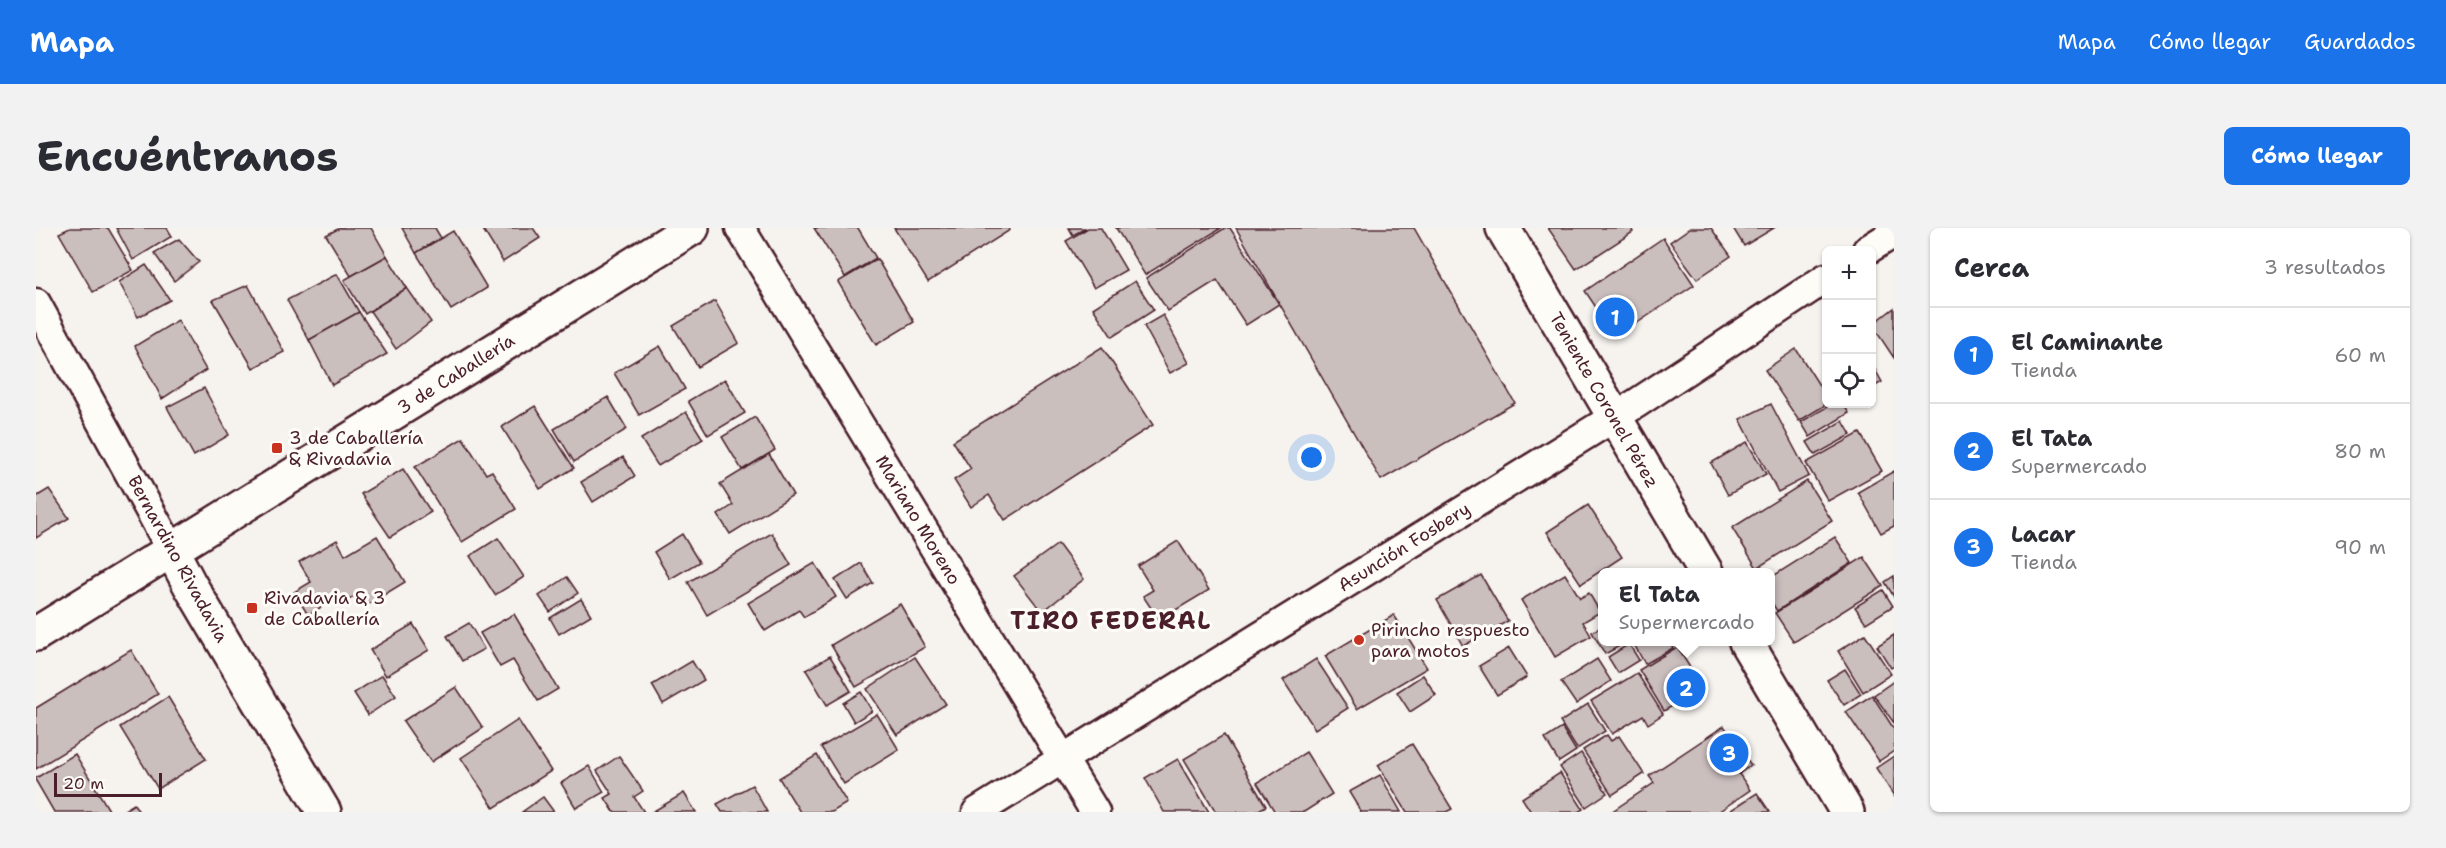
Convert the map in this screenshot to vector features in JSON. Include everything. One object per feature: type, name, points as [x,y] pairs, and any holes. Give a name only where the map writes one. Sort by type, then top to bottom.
[{"type":"street","name":"3 de Caballería","points":[[36,634],[692,228]]},
{"type":"street","name":"Mariano Moreno","points":[[740,228],[1095,812]]},
{"type":"street","name":"Teniente Coronel Pérez","points":[[1503,228],[1703,568]]},
{"type":"street","points":[[1873,246],[1894,233]]},
{"type":"street","name":"Asunción Fosbery","points":[[977,812],[1614,417],[1822,281]]},
{"type":"street","name":"Bernardino Rivadavia","points":[[36,303],[190,585],[324,812]]},
{"type":"street","points":[[1748,646],[1847,812]]},
{"type":"building","points":[[70,228],[108,228],[133,270],[93,292],[59,233]]},
{"type":"building","points":[[116,228],[167,228],[172,236],[133,260]]},
{"type":"building","points":[[340,228],[371,228],[387,256],[351,276],[326,235]]},
{"type":"building","points":[[402,228],[435,228],[441,238],[416,253]]},
{"type":"building","points":[[482,228],[533,228],[540,238],[503,262]]},
{"type":"building","points":[[814,228],[858,228],[876,258],[845,277]]},
{"type":"building","points":[[894,228],[1009,228],[1010,230],[928,282]]},
{"type":"building","points":[[1069,228],[1086,228],[1073,235]]},
{"type":"building","points":[[1088,228],[1101,228],[1126,270],[1094,288],[1066,241]]},
{"type":"building","points":[[1116,228],[1221,228],[1145,275]]},
{"type":"building","points":[[1225,228],[1230,228],[1279,304],[1246,325],[1217,280],[1168,311],[1146,278]]},
{"type":"building","points":[[1236,228],[1414,228],[1515,403],[1381,480]]},
{"type":"building","points":[[1548,228],[1631,228],[1633,232],[1576,269]]},
{"type":"building","points":[[1690,228],[1711,228],[1731,256],[1697,279],[1670,242]]},
{"type":"building","points":[[1733,228],[1774,228],[1744,246]]},
{"type":"building","points":[[453,231],[487,288],[451,310],[416,253]]},
{"type":"building","points":[[1663,238],[1694,285],[1616,337],[1585,291]]},
{"type":"building","points":[[179,239],[199,262],[174,281],[154,253]]},
{"type":"building","points":[[387,256],[407,288],[365,314],[344,280]]},
{"type":"building","points":[[877,259],[914,322],[876,345],[838,282]]},
{"type":"building","points":[[146,265],[170,300],[138,317],[119,282]]},
{"type":"building","points":[[337,274],[359,312],[309,340],[287,300]]},
{"type":"building","points":[[1135,281],[1154,310],[1112,337],[1093,308]]},
{"type":"building","points":[[248,285],[284,352],[253,368],[213,300]]},
{"type":"building","points":[[407,288],[431,322],[396,349],[370,311]]},
{"type":"building","points":[[715,301],[739,343],[698,367],[673,326]]},
{"type":"building","points":[[1894,308],[1894,358],[1876,331],[1876,322]]},
{"type":"building","points":[[359,312],[387,354],[332,385],[309,340]]},
{"type":"building","points":[[1163,315],[1189,363],[1170,373],[1144,326]]},
{"type":"building","points":[[178,320],[206,370],[162,399],[135,346]]},
{"type":"building","points":[[660,346],[685,389],[639,415],[614,373]]},
{"type":"building","points":[[1102,347],[1153,425],[1005,520],[989,495],[971,507],[954,480],[971,469],[953,441]]},
{"type":"building","points":[[1796,349],[1822,390],[1822,407],[1799,421],[1765,370]]},
{"type":"building","points":[[1876,371],[1882,382],[1876,386]]},
{"type":"building","points":[[725,379],[745,413],[708,435],[688,401]]},
{"type":"building","points":[[204,388],[229,435],[194,456],[167,407]]},
{"type":"building","points":[[608,397],[627,429],[574,462],[554,429]]},
{"type":"building","points":[[1771,404],[1809,476],[1778,492],[1740,419]]},
{"type":"building","points":[[535,406],[574,468],[540,489],[502,427]]},
{"type":"building","points":[[1825,408],[1846,408],[1849,413],[1810,437],[1801,422]]},
{"type":"building","points":[[686,412],[703,439],[658,466],[641,439]]},
{"type":"building","points":[[755,417],[775,450],[742,470],[722,437]]},
{"type":"building","points":[[1843,421],[1851,435],[1815,455],[1807,442]]},
{"type":"building","points":[[1860,433],[1882,471],[1828,501],[1806,463]]},
{"type":"building","points":[[463,438],[486,474],[492,471],[516,509],[462,542],[415,467]]},
{"type":"building","points":[[1747,442],[1766,474],[1728,495],[1711,463]]},
{"type":"building","points":[[769,454],[793,495],[730,534],[718,515],[733,505],[720,484]]},
{"type":"building","points":[[623,457],[635,476],[593,502],[581,482]]},
{"type":"building","points":[[403,469],[431,512],[390,537],[361,494]]},
{"type":"building","points":[[1894,471],[1894,526],[1881,533],[1858,492]]},
{"type":"building","points":[[1807,481],[1832,521],[1757,568],[1732,528]]},
{"type":"building","points":[[49,489],[69,518],[36,538],[36,497]]},
{"type":"building","points":[[1588,505],[1622,557],[1605,568],[1598,568],[1598,573],[1581,584],[1547,532]]},
{"type":"building","points":[[772,533],[791,565],[707,615],[688,582]]},
{"type":"building","points":[[682,534],[699,562],[670,579],[654,552]]},
{"type":"building","points":[[377,536],[405,582],[364,607],[357,595],[338,606],[331,601],[308,615],[294,592],[311,582],[299,562],[337,540],[345,555]]},
{"type":"building","points":[[1835,537],[1852,563],[1777,611],[1775,608],[1775,575]]},
{"type":"building","points":[[498,538],[524,577],[495,595],[470,556]]},
{"type":"building","points":[[1178,541],[1209,590],[1159,620],[1143,596],[1153,590],[1138,566]]},
{"type":"building","points":[[1058,544],[1084,579],[1042,612],[1014,576]]},
{"type":"building","points":[[1864,557],[1883,586],[1794,642],[1775,613]]},
{"type":"building","points":[[815,563],[836,597],[804,617],[799,610],[765,631],[748,603]]},
{"type":"building","points":[[861,563],[873,583],[847,599],[835,580]]},
{"type":"building","points":[[1565,574],[1580,598],[1589,593],[1598,609],[1598,613],[1583,622],[1591,636],[1555,657],[1521,600]]},
{"type":"building","points":[[1481,575],[1508,621],[1463,646],[1437,600]]},
{"type":"building","points":[[1894,576],[1894,597],[1885,582]]},
{"type":"building","points":[[567,577],[578,593],[550,612],[539,596]]},
{"type":"building","points":[[1883,590],[1893,606],[1866,623],[1855,607]]},
{"type":"building","points":[[581,599],[591,615],[559,634],[550,618]]},
{"type":"building","points":[[900,604],[925,647],[856,687],[831,645]]},
{"type":"building","points":[[514,614],[558,689],[538,701],[513,660],[500,667],[480,633]]},
{"type":"building","points":[[1394,615],[1427,668],[1357,709],[1325,656]]},
{"type":"building","points":[[469,623],[484,649],[462,661],[447,636]]},
{"type":"building","points":[[413,624],[429,650],[386,676],[370,650]]},
{"type":"building","points":[[1598,628],[1598,642],[1592,632]]},
{"type":"building","points":[[1865,634],[1891,674],[1863,692],[1838,651]]},
{"type":"building","points":[[1894,635],[1894,666],[1891,668],[1877,646]]},
{"type":"building","points":[[1600,646],[1620,646],[1605,654]]},
{"type":"building","points":[[1626,646],[1630,646],[1639,660],[1618,673],[1608,657]]},
{"type":"building","points":[[1635,646],[1672,646],[1673,648],[1645,664]]},
{"type":"building","points":[[1677,647],[1703,688],[1664,711],[1639,670]]},
{"type":"building","points":[[1509,648],[1527,677],[1497,695],[1479,666]]},
{"type":"building","points":[[131,650],[158,694],[36,769],[36,708]]},
{"type":"building","points":[[830,656],[851,691],[827,705],[806,670]]},
{"type":"building","points":[[915,657],[946,704],[897,735],[867,689]]},
{"type":"building","points":[[1316,659],[1348,708],[1315,729],[1283,680]]},
{"type":"building","points":[[1597,659],[1611,681],[1576,704],[1561,682]]},
{"type":"building","points":[[692,661],[704,680],[663,704],[652,685]]},
{"type":"building","points":[[1845,669],[1861,694],[1844,705],[1827,680]]},
{"type":"building","points":[[1637,673],[1663,714],[1648,724],[1643,715],[1612,734],[1591,701]]},
{"type":"building","points":[[382,675],[396,696],[368,715],[354,693]]},
{"type":"building","points":[[1423,675],[1436,695],[1410,712],[1397,692]]},
{"type":"building","points":[[1894,681],[1894,723],[1874,695]]},
{"type":"building","points":[[456,687],[483,728],[431,762],[403,721]]},
{"type":"building","points":[[861,692],[872,711],[854,722],[843,703]]},
{"type":"building","points":[[1872,695],[1894,729],[1894,751],[1879,761],[1846,712]]},
{"type":"building","points":[[168,697],[206,759],[158,789],[120,727]]},
{"type":"building","points":[[1588,704],[1605,731],[1577,749],[1560,722]]},
{"type":"building","points":[[877,714],[899,750],[844,784],[821,747]]},
{"type":"building","points":[[518,720],[551,771],[494,808],[461,758]]},
{"type":"building","points":[[1724,726],[1751,765],[1739,774],[1750,790],[1718,812],[1611,812],[1654,783],[1649,776]]},
{"type":"building","points":[[1562,728],[1576,751],[1559,762],[1545,739]]},
{"type":"building","points":[[1224,735],[1266,806],[1255,812],[1216,812],[1184,759]]},
{"type":"building","points":[[1607,735],[1611,741],[1619,736],[1644,774],[1612,795],[1583,750]]},
{"type":"building","points":[[1412,744],[1452,809],[1446,812],[1407,812],[1378,765]]},
{"type":"building","points":[[1306,752],[1332,794],[1304,812],[1275,812],[1257,783]]},
{"type":"building","points":[[1581,753],[1607,793],[1586,807],[1560,767]]},
{"type":"building","points":[[75,754],[109,810],[105,812],[54,812],[36,778]]},
{"type":"building","points":[[817,755],[847,803],[832,812],[800,812],[779,778]]},
{"type":"building","points":[[619,756],[643,791],[634,797],[644,812],[614,812],[605,798],[612,794],[597,771]]},
{"type":"building","points":[[1894,756],[1894,796],[1876,768]]},
{"type":"building","points":[[1178,759],[1209,812],[1164,812],[1145,778]]},
{"type":"building","points":[[589,766],[604,792],[576,808],[561,783]]},
{"type":"building","points":[[1560,773],[1583,809],[1578,812],[1531,812],[1522,798]]},
{"type":"building","points":[[1380,775],[1401,812],[1361,812],[1349,792]]},
{"type":"building","points":[[752,785],[767,812],[722,812],[717,804]]},
{"type":"building","points":[[684,793],[696,812],[652,812]]},
{"type":"building","points":[[1757,793],[1770,812],[1728,812]]},
{"type":"building","points":[[543,797],[554,812],[522,812]]},
{"type":"building","points":[[134,804],[139,812],[121,812]]},
{"type":"place","name":"El Caminante","points":[[1615,317]]},
{"type":"place","name":"3 de Caballería & Rivadavia","points":[[277,448]]},
{"type":"place","name":"Rivadavia & 3 de Caballería","points":[[252,608]]},
{"type":"place","name":"Pirincho respuesto para motos","points":[[1359,640]]},
{"type":"place","name":"El Tata","points":[[1686,688]]},
{"type":"place","name":"Lacar","points":[[1729,753]]},
{"type":"district","name":"TIRO FEDERAL","points":[[1111,621]]}]
